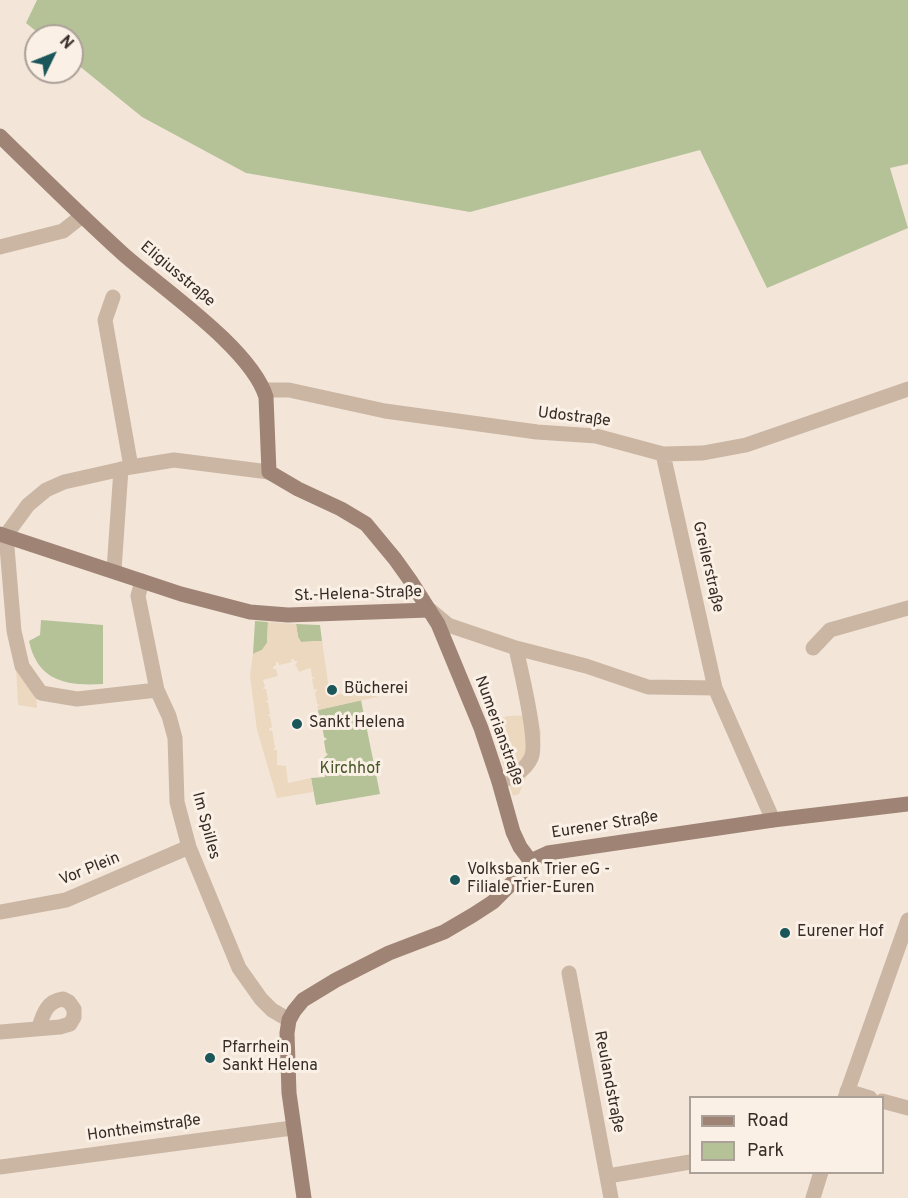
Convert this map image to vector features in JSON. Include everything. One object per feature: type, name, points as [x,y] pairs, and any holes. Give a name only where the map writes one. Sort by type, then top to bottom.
[{"type":"street","name":"Eligiusstraße","points":[[0,136],[82,216],[241,357],[264,390],[268,412],[269,472]]},
{"type":"street","points":[[0,247],[63,231],[82,216]]},
{"type":"street","points":[[113,297],[105,320],[126,468],[114,570]]},
{"type":"street","name":"Udostraße","points":[[264,390],[289,390],[385,411],[537,432],[596,435],[663,454],[703,453],[746,445],[908,389]]},
{"type":"street","name":"Greilerstraße","points":[[663,454],[715,688]]},
{"type":"street","points":[[157,690],[77,699],[41,693],[22,666],[16,639],[3,535],[28,505],[46,490],[64,482],[174,460],[269,472]]},
{"type":"street","name":"Numerianstraße","points":[[269,472],[366,524],[395,559],[438,624],[499,782],[513,832],[520,848],[532,863]]},
{"type":"street","name":"St.-Helena-Straße","points":[[3,535],[181,594],[262,614],[429,610],[448,625],[516,648],[586,666],[648,687],[715,688]]},
{"type":"street","name":"Im Spilles","points":[[142,581],[138,596],[157,690],[169,716],[175,738],[177,802],[189,847],[239,968],[261,999],[272,1010],[289,1020]]},
{"type":"street","points":[[813,648],[830,630],[908,608]]},
{"type":"street","points":[[499,782],[517,775],[532,757],[533,735],[516,648]]},
{"type":"street","points":[[715,688],[773,820]]},
{"type":"street","name":"Eurener Straße","points":[[289,1020],[303,1000],[336,980],[389,953],[444,932],[473,915],[493,902],[532,863],[548,853],[773,820],[908,806]]},
{"type":"street","name":"Vor Plein","points":[[0,912],[66,900],[189,847]]},
{"type":"street","points":[[846,1094],[908,920]]},
{"type":"street","name":"Reulandstraße","points":[[569,973],[611,1198]]},
{"type":"street","points":[[289,1020],[286,1044],[289,1093],[292,1128],[304,1198]]},
{"type":"street","points":[[0,1032],[39,1027]]},
{"type":"street","points":[[884,1102],[908,1108]]},
{"type":"street","name":"Hontheimstraße","points":[[0,1167],[292,1128]]},
{"type":"street","points":[[608,1176],[689,1162]]},
{"type":"street","points":[[813,1198],[821,1174]]},
{"type":"green space","points":[[37,0],[908,0],[908,164],[890,168],[908,228],[767,288],[700,150],[470,212],[246,173],[142,117],[84,70],[84,24],[26,23]]},
{"type":"green space","points":[[41,620],[103,625],[103,684],[66,682],[56,679],[39,665],[29,641],[40,635]]},
{"type":"green space","points":[[255,621],[268,622],[267,643],[262,650],[253,654]]},
{"type":"green space","points":[[296,624],[320,625],[322,641],[301,642]]},
{"type":"green space","name":"Kirchhof","points":[[361,700],[380,794],[316,805],[311,778],[325,777],[321,761],[328,754],[324,741],[327,739],[324,737],[321,720],[323,718],[319,717],[318,710]]},
{"type":"shaded area","points":[[268,622],[296,624],[301,642],[322,641],[330,696],[375,688],[377,697],[318,710],[317,706],[320,705],[317,704],[315,692],[317,689],[314,690],[312,679],[315,678],[312,677],[311,669],[299,672],[295,664],[297,661],[294,659],[291,659],[292,662],[279,665],[276,662],[273,669],[276,669],[278,676],[263,680],[265,686],[263,689],[266,689],[268,700],[265,702],[268,702],[270,714],[267,716],[270,716],[272,727],[269,731],[272,730],[275,748],[273,750],[277,750],[277,765],[286,766],[288,783],[311,778],[313,792],[277,798],[257,730],[250,675],[253,654],[262,650],[267,643]]},
{"type":"shaded area","points":[[16,668],[36,695],[37,708],[18,705]]},
{"type":"shaded area","points":[[537,715],[541,732],[538,761],[528,773],[519,794],[513,796],[490,723],[507,716]]},
{"type":"place","name":"Bücherei","points":[[332,690]]},
{"type":"place","name":"Sankt Helena","points":[[297,724]]},
{"type":"place","name":"Volksbank Trier eG - Filiale Trier-Euren","points":[[455,880]]},
{"type":"place","name":"Eurener Hof","points":[[785,933]]},
{"type":"place","name":"Pfarrhein Sankt Helena","points":[[210,1058]]}]
